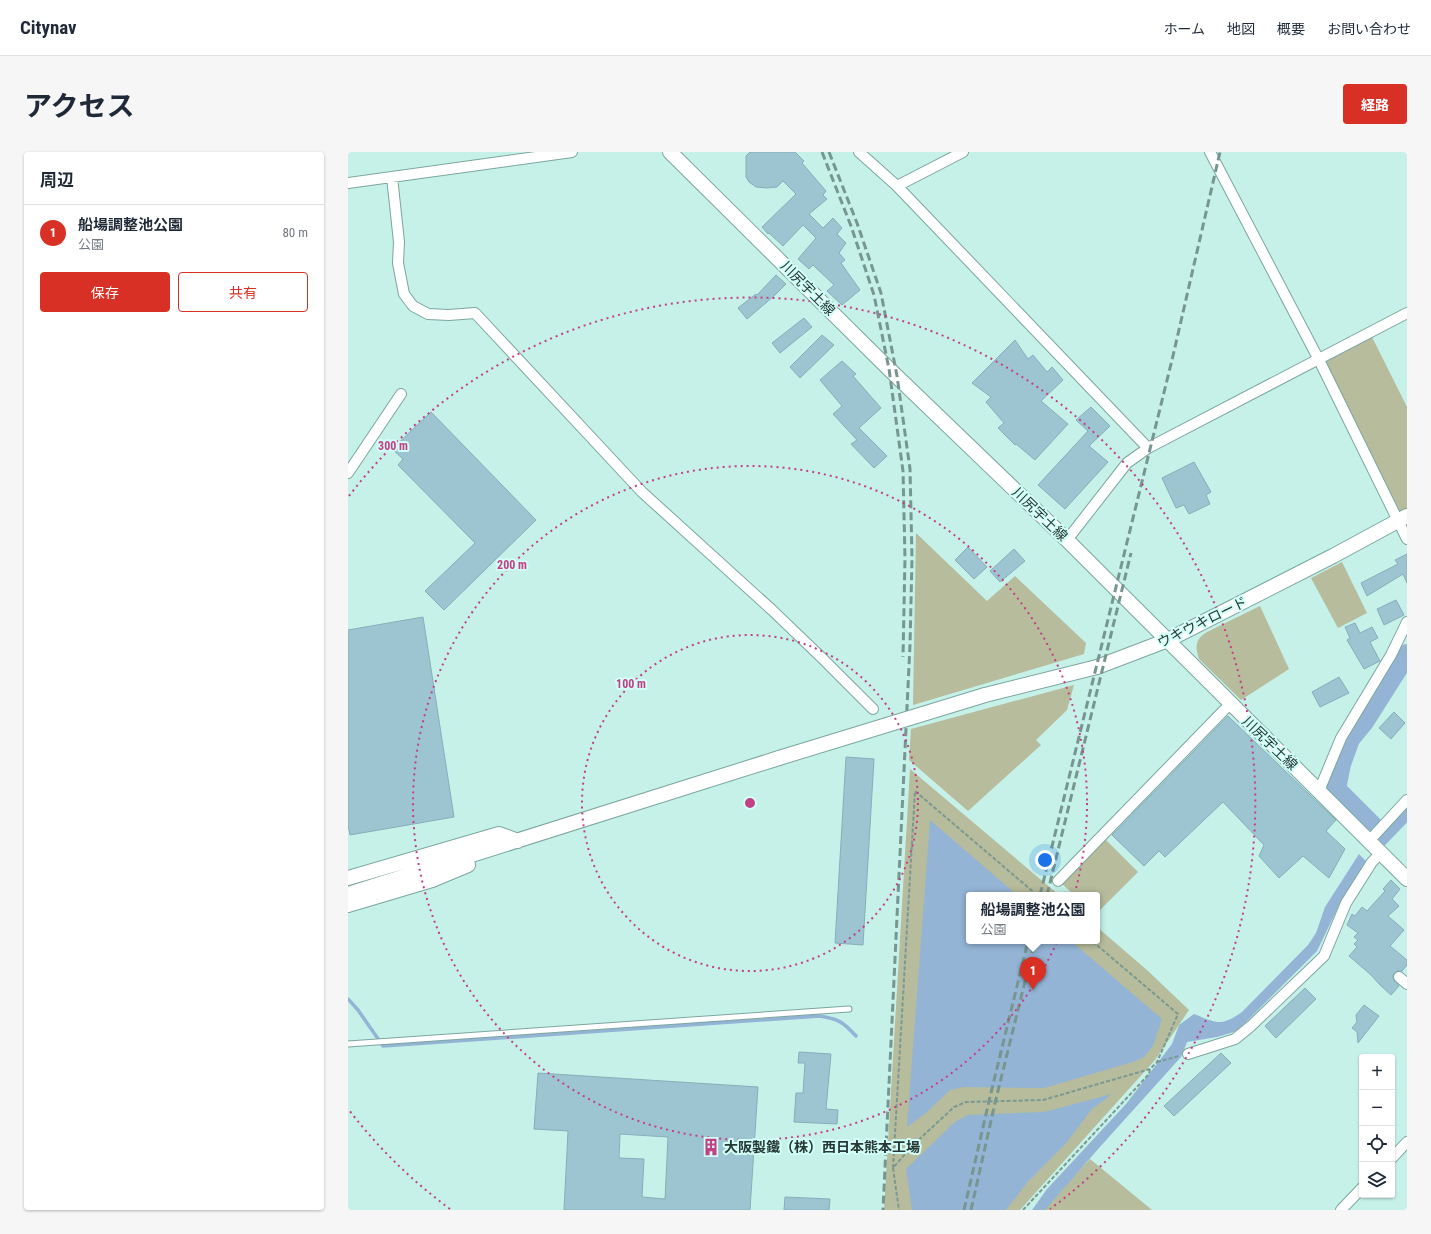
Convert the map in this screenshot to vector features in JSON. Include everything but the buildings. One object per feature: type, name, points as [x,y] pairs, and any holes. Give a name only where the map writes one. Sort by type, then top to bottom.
[{"type":"street","points":[[348,183],[572,152]]},
{"type":"street","name":"川尻宇土線","points":[[670,152],[890,369],[1067,540],[1407,879]]},
{"type":"street","points":[[859,152],[897,186],[1148,448]]},
{"type":"street","points":[[897,186],[963,152]]},
{"type":"street","points":[[1210,152],[1402,519],[1407,539]]},
{"type":"street","points":[[392,177],[399,242],[398,263],[404,294],[413,306],[428,314],[449,315],[475,313],[642,492],[772,610],[873,710]]},
{"type":"street","points":[[1067,540],[1127,463],[1148,448],[1407,313]]},
{"type":"street","points":[[348,473],[401,394]]},
{"type":"street","name":"ウキウキロード","points":[[348,894],[779,758],[985,695],[1097,667],[1168,640],[1402,519]]},
{"type":"street","points":[[1319,791],[1341,738],[1391,654],[1407,622]]},
{"type":"street","points":[[1058,881],[1230,704]]},
{"type":"street","points":[[1369,841],[1407,800]]},
{"type":"street","points":[[348,878],[499,834],[518,841]]},
{"type":"street","points":[[348,905],[432,880],[470,864],[487,851]]},
{"type":"street","points":[[1188,1054],[1235,1039],[1251,1026],[1324,956],[1346,903],[1372,862],[1381,853]]},
{"type":"street","points":[[1395,1155],[1407,1142]]},
{"type":"street","points":[[1341,1210],[1359,1191]]},
{"type":"lane","points":[[348,1044],[849,1009]]},
{"type":"path","points":[[899,1210],[893,1168],[915,792],[1033,892]]},
{"type":"path","points":[[893,1168],[912,1146],[954,1107],[966,1102],[1043,1100],[1150,1069],[1157,1062],[1178,1014],[1096,944]]},
{"type":"path","points":[[1157,1062],[1188,1054]]},
{"type":"path","points":[[1023,1210],[1149,1074],[1150,1069]]},
{"type":"green space","points":[[1372,337],[1407,407],[1407,510],[1399,515],[1324,362]]},
{"type":"green space","points":[[916,533],[987,601],[1015,576],[1086,643],[1084,654],[913,705]]},
{"type":"green space","points":[[1342,562],[1367,613],[1338,628],[1311,578]]},
{"type":"green space","points":[[1260,606],[1289,669],[1241,700],[1199,659],[1197,644],[1200,637],[1207,632]]},
{"type":"green space","points":[[1074,685],[1067,710],[1036,740],[1041,745],[968,811],[909,760],[911,729]]},
{"type":"green space","points":[[910,769],[1055,892],[966,892],[966,944],[1100,944],[1100,930],[1148,971],[1189,1010],[1155,1060],[1020,1210],[884,1210]]},
{"type":"green space","points":[[1104,838],[1138,872],[1100,910],[1100,892],[1071,892],[1061,883]]},
{"type":"green space","points":[[1090,1159],[1152,1210],[1042,1210]]},
{"type":"water","points":[[930,820],[1014,892],[966,892],[966,944],[1074,944],[1162,1019],[1153,1046],[1144,1057],[1133,1062],[1044,1088],[964,1087],[950,1090],[926,1113],[907,1127]]},
{"type":"water","points":[[1359,854],[1366,861],[1343,897],[1317,951],[1237,1031],[1217,1037],[1187,1042],[1181,1057],[1045,1210],[1032,1210],[1047,1189],[1126,1104],[1172,1044],[1179,1025],[1194,1014],[1208,1020],[1218,1022],[1223,1022],[1235,1017],[1242,1012],[1308,945],[1316,933],[1325,907]]},
{"type":"water","points":[[1112,1094],[1092,1109],[1067,1142],[1026,1184],[1006,1210],[912,1210],[906,1169],[956,1121],[968,1115],[1044,1112]]},
{"type":"waterway","points":[[1373,826],[1336,789],[1341,764],[1350,739],[1364,722],[1407,654]]},
{"type":"waterway","points":[[1378,838],[1407,808]]},
{"type":"waterway","points":[[348,999],[358,1010],[383,1046],[820,1016],[832,1018],[840,1022],[848,1027],[856,1036]]},
{"type":"railway","points":[[822,152],[851,226],[874,295],[889,369],[903,471],[905,558],[903,657]]},
{"type":"railway","points":[[829,152],[857,223],[881,293],[897,376],[910,469],[912,558],[910,645],[883,1210]]},
{"type":"railway","points":[[1041,892],[1172,360],[1220,152]]},
{"type":"railway","points":[[1048,892],[1131,553]]},
{"type":"railway","points":[[964,1210],[1027,944]]},
{"type":"railway","points":[[971,1210],[995,1103],[1034,944]]},
{"type":"place","name":"船場調整池公園","points":[[1033,990]]},
{"type":"place","name":"大阪製鐵（株）西日本熊本工場","points":[[711,1147]]}]
